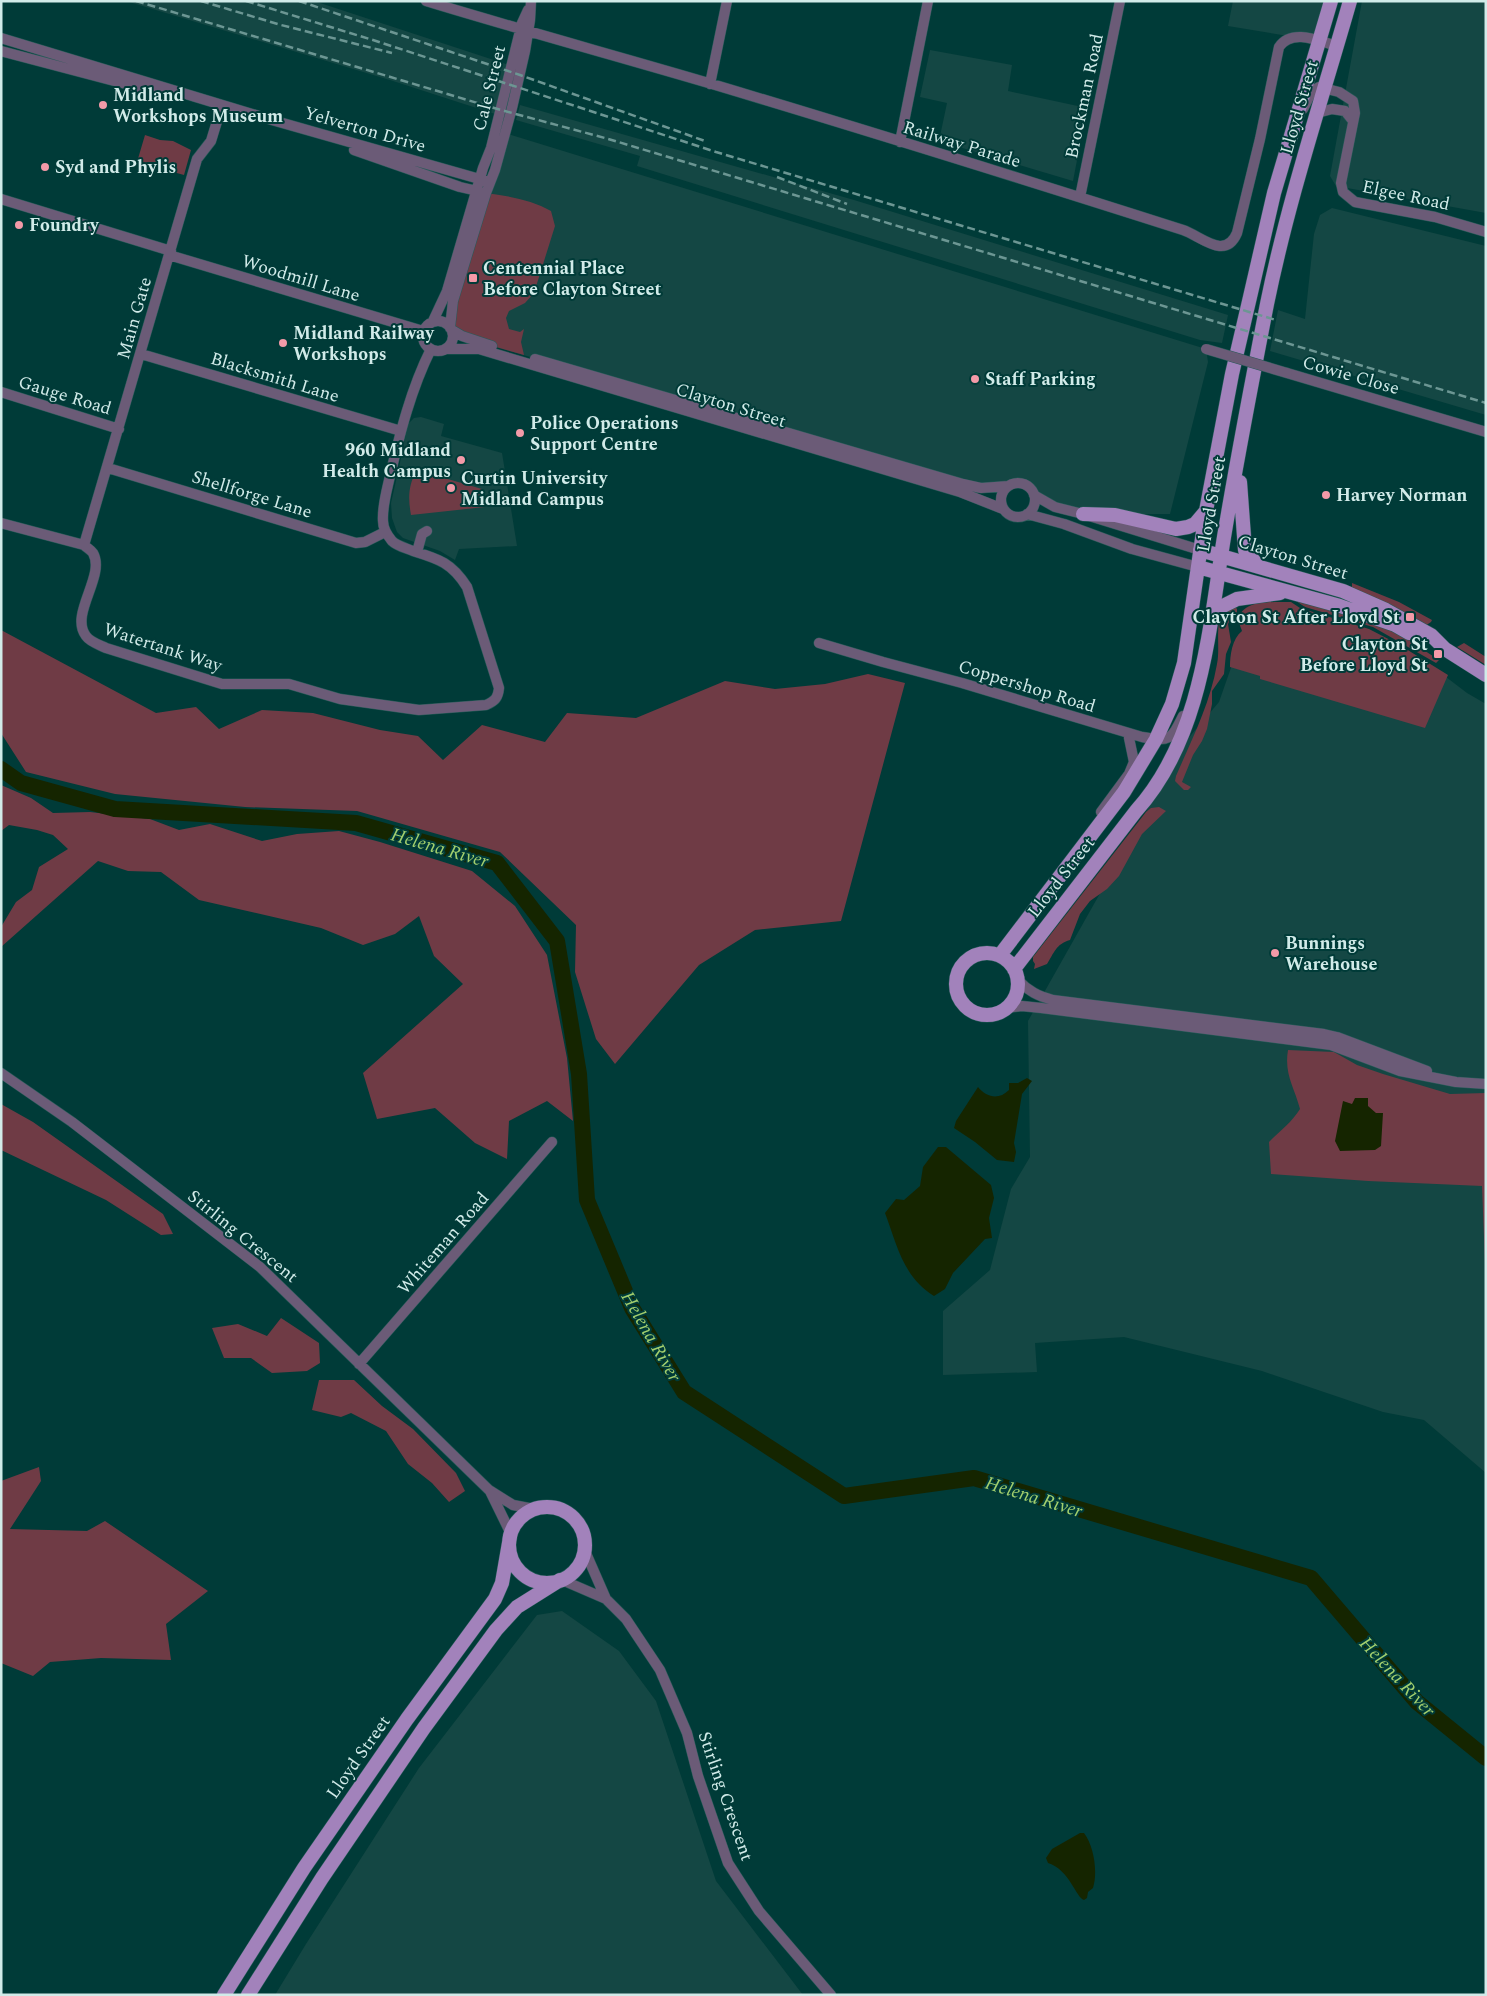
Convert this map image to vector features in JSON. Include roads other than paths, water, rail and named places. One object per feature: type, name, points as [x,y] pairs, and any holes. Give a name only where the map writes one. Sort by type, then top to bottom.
[{"type":"main road","name":"Lloyd Street","points":[[1000,955],[1124,792],[1156,739],[1166,718],[1182,670],[1206,511],[1232,374],[1274,193],[1331,1]]},
{"type":"main road","name":"Lloyd Street","points":[[1016,974],[1136,811],[1151,794],[1177,749],[1198,686],[1268,301],[1301,168],[1350,1]]},
{"type":"main road","points":[[1244,429],[1240,481],[1244,543],[1248,555],[1258,566]]},
{"type":"main road","points":[[1083,514],[1116,515],[1176,529],[1195,524],[1206,511]]},
{"type":"main road","name":"Clayton Street","points":[[1200,550],[1365,599],[1431,635],[1445,649]]},
{"type":"main road","name":"Clayton Street","points":[[1198,567],[1357,611],[1395,625],[1426,642],[1445,649],[1486,675]]},
{"type":"main road","points":[[1213,611],[1237,599],[1291,592]]},
{"type":"main road","points":[[981,953],[1000,955],[1008,961],[1016,974],[1016,996],[1006,1008],[992,1014],[976,1013],[963,1004],[956,989],[956,979],[959,970],[964,962],[972,956],[981,953]]},
{"type":"main road","points":[[248,1995],[343,1847],[424,1728],[496,1630],[517,1607],[561,1580],[577,1568],[585,1551],[584,1535],[580,1526],[574,1518],[556,1508],[534,1509],[520,1518],[510,1535],[509,1548],[512,1560],[527,1577],[549,1583],[561,1580]]},
{"type":"main road","name":"Lloyd Street","points":[[224,1995],[310,1860],[407,1719],[495,1599],[502,1583],[510,1535]]},
{"type":"street","name":"Railway Parade","points":[[426,1],[710,84],[1080,197],[1195,234],[1213,245],[1223,246],[1230,244],[1237,233],[1260,139],[1279,47],[1286,39],[1295,37],[1337,46]]},
{"type":"street","points":[[710,84],[727,1]]},
{"type":"street","points":[[900,142],[928,1]]},
{"type":"street","name":"Brockman Road","points":[[1080,197],[1120,1]]},
{"type":"street","name":"Cale Street","points":[[481,192],[490,182],[512,108],[530,3]]},
{"type":"street","name":"Cale Street","points":[[481,192],[479,179],[496,129],[524,31]]},
{"type":"street","name":"Yelverton Drive","points":[[1,38],[370,154],[481,192]]},
{"type":"street","name":"Yelverton Drive","points":[[1,51],[221,107],[490,182]]},
{"type":"street","points":[[1295,119],[1306,105],[1314,88],[1325,88]]},
{"type":"street","name":"Elgee Road","points":[[1325,88],[1340,92],[1353,101],[1355,113],[1341,183],[1343,192],[1349,198],[1361,204],[1435,217],[1486,232]]},
{"type":"street","name":"Main Gate","points":[[84,545],[197,159],[211,141],[221,107]]},
{"type":"street","points":[[1317,113],[1339,110],[1350,115],[1353,121]]},
{"type":"street","points":[[433,322],[447,291],[481,192]]},
{"type":"street","points":[[451,329],[443,322],[433,322],[423,331],[423,340],[431,349],[436,351],[446,349],[451,342],[453,301],[481,192]]},
{"type":"street","name":"Woodmill Lane","points":[[1,199],[423,331]]},
{"type":"street","name":"Clayton Street","points":[[451,329],[462,336],[481,343],[963,484],[981,488],[1008,486]]},
{"type":"street","points":[[427,531],[422,534],[417,552],[393,542],[385,532],[383,508],[401,431],[415,385],[431,349]]},
{"type":"street","name":"Clayton Street","points":[[446,349],[479,349],[950,490],[1003,509]]},
{"type":"street","name":"Cowie Close","points":[[1206,349],[1486,432]]},
{"type":"street","name":"Blacksmith Lane","points":[[141,354],[401,431]]},
{"type":"street","name":"Gauge Road","points":[[1,392],[119,429]]},
{"type":"street","name":"Shellforge Lane","points":[[108,468],[356,543],[365,542],[385,532]]},
{"type":"street","points":[[1022,484],[1030,488],[1034,494],[1033,506],[1027,514],[1014,516],[1003,509],[1000,499],[1008,486],[1022,484]]},
{"type":"street","name":"Clayton Street","points":[[1034,494],[1055,507],[1200,550]]},
{"type":"street","name":"Clayton Street","points":[[1027,514],[1064,524],[1132,549],[1198,567]]},
{"type":"street","points":[[1,523],[84,545]]},
{"type":"street","name":"Watertank Way","points":[[84,545],[92,553],[95,561],[82,616],[82,627],[86,636],[106,648],[222,684],[289,684],[340,699],[419,710],[486,705],[493,702],[498,696],[499,688],[496,674],[467,587],[459,574],[449,564],[417,552]]},
{"type":"street","name":"Coppershop Road","points":[[818,643],[962,683],[1128,733],[1156,739]]},
{"type":"street","points":[[1156,739],[1165,739],[1173,735],[1198,686]]},
{"type":"street","points":[[1068,866],[1074,848],[1128,774],[1134,762],[1128,733]]},
{"type":"street","points":[[1016,974],[1026,989],[1040,997],[1052,1000],[1228,1021],[1337,1037],[1456,1082]]},
{"type":"street","points":[[1006,1008],[1022,1006],[1041,1008],[1331,1045],[1400,1071],[1456,1082],[1486,1084]]},
{"type":"street","name":"Stirling Crescent","points":[[1,1072],[72,1122],[260,1267],[489,1490],[513,1505],[534,1509]]},
{"type":"street","name":"Whiteman Road","points":[[359,1364],[552,1142]]},
{"type":"street","name":"Stirling Crescent","points":[[489,1490],[510,1535]]},
{"type":"street","name":"Stirling Crescent","points":[[585,1551],[606,1599],[626,1619],[660,1670],[687,1733],[698,1776],[728,1864],[759,1911],[831,1995]]},
{"type":"street","name":"Stirling Crescent","points":[[561,1580],[606,1599]]},
{"type":"waterway","name":"Helena River","points":[[1,769],[21,783],[115,809],[356,823],[497,863],[557,941],[579,1074],[587,1200],[632,1308],[684,1392],[844,1496],[974,1478],[1311,1578],[1417,1702],[1486,1758]]},
{"type":"railway","points":[[136,1],[501,110],[605,138],[1486,403]]},
{"type":"railway","points":[[201,1],[281,25],[392,53]]},
{"type":"railway","points":[[246,1],[376,41],[716,152],[1276,320]]},
{"type":"railway","points":[[299,1],[520,75],[705,141]]},
{"type":"railway","points":[[777,177],[847,204]]},
{"type":"place","name":"Midland Workshops Museum","points":[[103,105]]},
{"type":"place","name":"Syd and Phylis","points":[[45,167]]},
{"type":"place","name":"Foundry","points":[[19,225]]},
{"type":"place","name":"Centennial Place Before Clayton Street","points":[[473,278]]},
{"type":"place","name":"Midland Railway Workshops","points":[[283,343]]},
{"type":"place","name":"Staff Parking","points":[[975,379]]},
{"type":"place","name":"Police Operations Support Centre","points":[[520,433]]},
{"type":"place","name":"960 Midland Health Campus","points":[[461,460]]},
{"type":"place","name":"Curtin University Midland Campus","points":[[451,488]]},
{"type":"place","name":"Harvey Norman","points":[[1326,495]]},
{"type":"place","name":"Clayton St After Lloyd St","points":[[1410,617]]},
{"type":"place","name":"Clayton St Before Lloyd St","points":[[1438,654]]},
{"type":"place","name":"Bunnings Warehouse","points":[[1275,953]]}]
